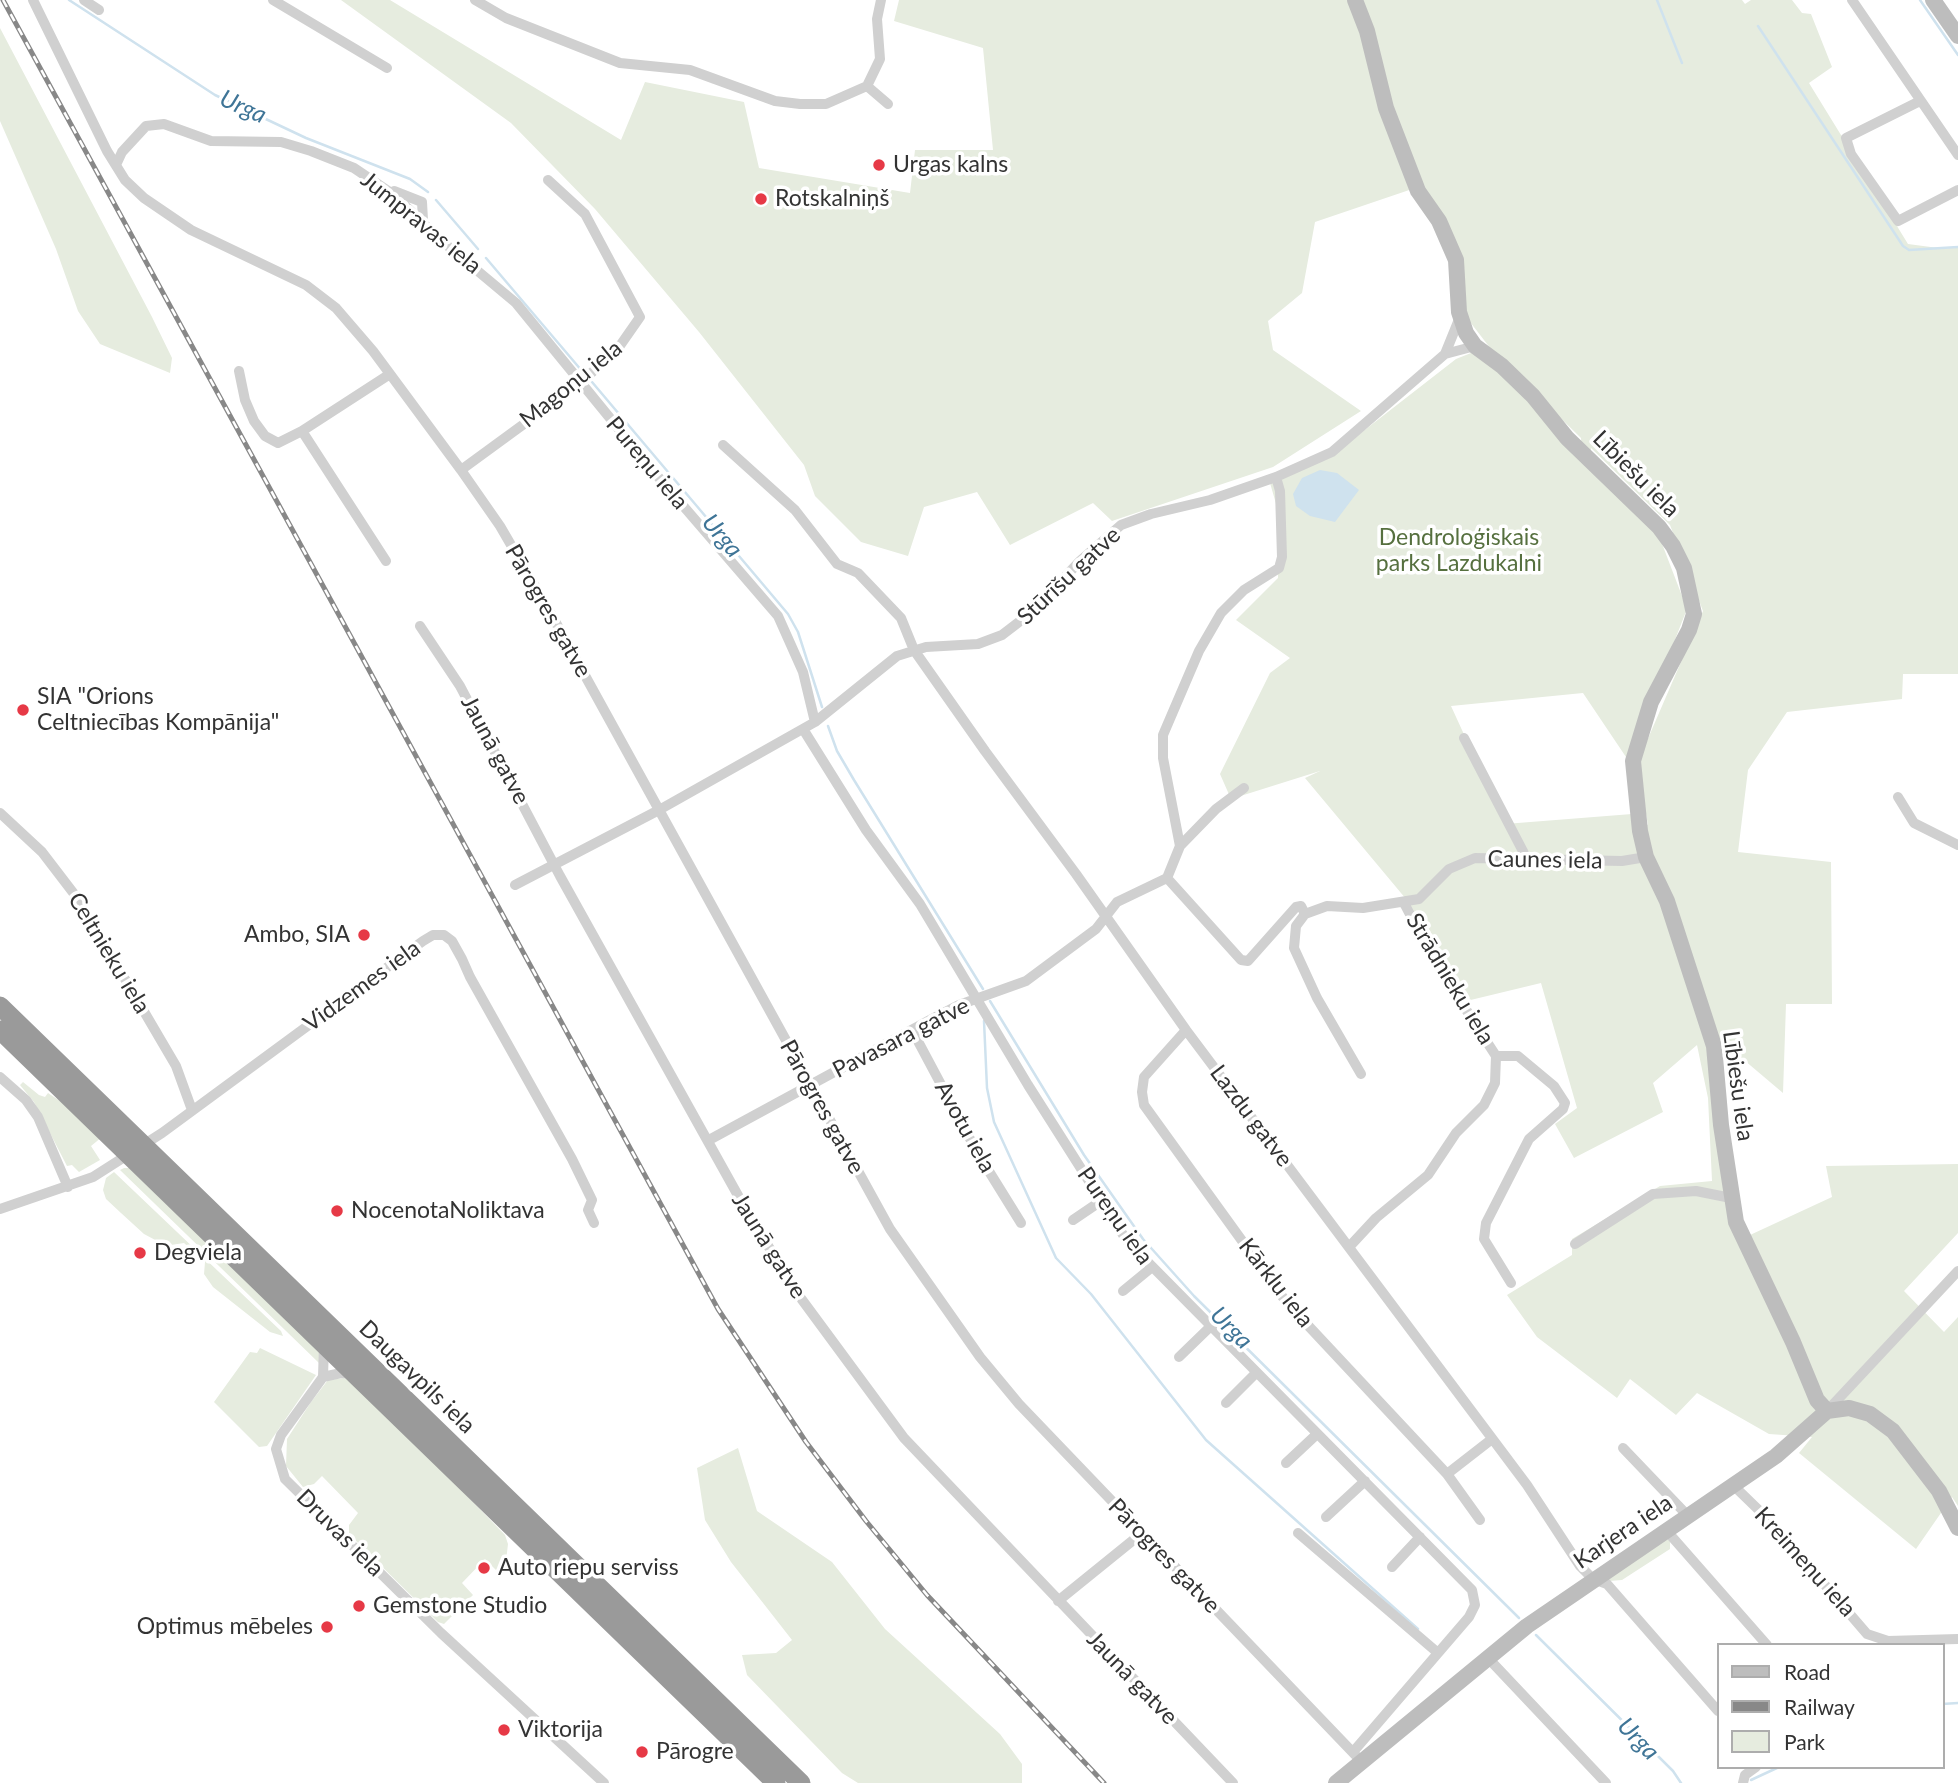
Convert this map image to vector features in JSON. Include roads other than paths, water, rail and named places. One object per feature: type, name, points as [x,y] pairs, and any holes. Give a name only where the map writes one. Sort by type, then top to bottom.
[{"type":"highway","name":"Daugavpils iela","points":[[0,1006],[324,1344],[776,1783]]},
{"type":"highway","name":"Daugavpils iela","points":[[0,1030],[135,1149],[801,1783]]},
{"type":"street","points":[[33,0],[125,180],[144,198],[191,230],[320,295],[354,327],[390,374],[302,431],[278,443],[264,436],[244,400],[239,370]]},
{"type":"street","points":[[84,0],[99,10]]},
{"type":"street","points":[[272,0],[387,68]]},
{"type":"street","points":[[475,0],[506,18],[620,63],[709,75],[752,94],[800,104],[826,104],[867,86],[880,59],[877,19],[881,0]]},
{"type":"street","name":"Lībiešu iela","points":[[1355,0],[1367,32],[1387,108],[1418,191],[1439,221],[1456,260],[1460,317],[1475,346],[1494,358],[1518,381],[1567,438],[1659,527],[1684,568],[1694,614],[1689,630],[1651,702],[1633,761],[1633,782],[1646,857],[1667,901],[1714,1046],[1736,1222],[1793,1342],[1816,1400],[1827,1411]]},
{"type":"street","points":[[1852,0],[1958,155]]},
{"type":"street","points":[[1933,0],[1958,36]]},
{"type":"street","points":[[867,86],[888,104]]},
{"type":"street","points":[[1920,101],[1846,138],[1851,154],[1898,221],[1958,190]]},
{"type":"street","name":"Jumpravas iela","points":[[116,165],[122,152],[146,126],[154,123],[211,141],[281,142],[334,159],[385,187],[422,202],[423,220],[443,242],[516,303],[580,383]]},
{"type":"street","name":"Magoņu iela","points":[[461,470],[580,383],[617,350],[640,317],[585,215],[548,180]]},
{"type":"street","points":[[1445,354],[1460,317]]},
{"type":"street","name":"Stūrīšu gatve","points":[[515,885],[555,867],[815,722],[897,656],[914,650],[991,641],[1032,612],[1080,561],[1121,525],[1151,514],[1210,500],[1276,477],[1345,443],[1385,404],[1423,376],[1445,354],[1475,346]]},
{"type":"street","name":"Pārogres gatve","points":[[390,374],[461,470],[522,562],[890,1229],[963,1335],[1019,1404],[1358,1757]]},
{"type":"street","name":"Pureņu iela","points":[[580,383],[778,616],[803,672],[815,722]]},
{"type":"street","points":[[302,431],[386,561]]},
{"type":"street","name":"Lazdu gatve","points":[[723,445],[795,510],[836,564],[858,573],[901,618],[914,650],[1186,1030],[1350,1246],[1593,1579],[1607,1584],[1716,1709]]},
{"type":"street","points":[[1180,846],[1163,758],[1163,735],[1199,651],[1221,614],[1244,590],[1279,568],[1282,556],[1280,491],[1276,477]]},
{"type":"street","name":"Jaunā gatve","points":[[420,626],[460,685],[555,867],[777,1262],[904,1438],[1233,1783]]},
{"type":"street","name":"Pureņu iela","points":[[803,729],[866,830],[920,904],[980,998],[1126,1241],[1467,1583],[1475,1596],[1474,1610],[1438,1653]]},
{"type":"street","points":[[1464,737],[1527,859]]},
{"type":"street","points":[[1167,878],[1180,846],[1216,809],[1244,789]]},
{"type":"street","points":[[1898,797],[1914,823],[1958,845]]},
{"type":"street","name":"Celtnieku iela","points":[[0,813],[42,852],[68,883],[176,1066],[192,1110]]},
{"type":"street","name":"Caunes iela","points":[[1167,878],[1241,960],[1248,961],[1296,906],[1301,906],[1305,914],[1327,906],[1351,909],[1419,899],[1449,869],[1475,858],[1622,861],[1646,857]]},
{"type":"street","name":"Pavasara gatve","points":[[709,1140],[912,1030],[980,998],[1026,981],[1097,929],[1117,902],[1167,878]]},
{"type":"street","name":"Strādnieku iela","points":[[1404,903],[1434,960],[1496,1056]]},
{"type":"street","points":[[1305,914],[1296,926],[1294,948],[1317,998],[1361,1074]]},
{"type":"street","name":"Vidzemes iela","points":[[0,1209],[93,1177],[192,1110],[424,941],[433,935],[444,935],[452,941],[462,958],[470,977],[572,1159],[592,1200],[588,1210],[594,1223]]},
{"type":"street","name":"Avotu iela","points":[[912,1030],[977,1152],[1021,1223]]},
{"type":"street","name":"Kārklu iela","points":[[1186,1030],[1144,1077],[1144,1105],[1287,1303],[1447,1474],[1480,1520]]},
{"type":"street","points":[[1350,1246],[1376,1218],[1429,1175],[1456,1133],[1484,1105],[1495,1083],[1496,1056],[1518,1056],[1564,1098],[1563,1109],[1545,1122],[1529,1139],[1486,1223],[1484,1239],[1511,1283]]},
{"type":"street","points":[[0,1077],[26,1100],[38,1117],[68,1186]]},
{"type":"street","points":[[1575,1244],[1653,1194],[1696,1191],[1731,1198]]},
{"type":"street","points":[[1073,1220],[1101,1201]]},
{"type":"street","points":[[1123,1291],[1151,1268]]},
{"type":"street","name":"Karjera iela","points":[[1336,1783],[1358,1757],[1488,1657],[1593,1579],[1734,1486],[1794,1441],[1827,1411],[1958,1271]]},
{"type":"street","points":[[1179,1357],[1210,1327]]},
{"type":"street","points":[[324,1344],[323,1377],[354,1374]]},
{"type":"street","points":[[1226,1403],[1256,1374]]},
{"type":"street","name":"Druvas iela","points":[[323,1377],[278,1442],[275,1456],[285,1479],[441,1633],[604,1783]]},
{"type":"street","points":[[1827,1411],[1849,1408],[1870,1414],[1893,1431],[1939,1491],[1958,1528]]},
{"type":"street","points":[[1286,1463],[1318,1434]]},
{"type":"street","points":[[1447,1474],[1492,1439]]},
{"type":"street","points":[[1623,1448],[1688,1516]]},
{"type":"street","points":[[1326,1517],[1364,1481]]},
{"type":"street","name":"Kreimeņu iela","points":[[1734,1486],[1769,1520],[1867,1634],[1888,1641],[1958,1639]]},
{"type":"street","points":[[1666,1530],[1765,1643]]},
{"type":"street","points":[[1058,1601],[1142,1533]]},
{"type":"street","points":[[1298,1533],[1438,1653],[1358,1757]]},
{"type":"street","points":[[1392,1567],[1420,1537]]},
{"type":"street","points":[[1488,1657],[1606,1783]]},
{"type":"street","points":[[1743,1783],[1745,1775],[1753,1769]]},
{"type":"water","points":[[1320,470],[1337,473],[1359,490],[1335,522],[1310,516],[1296,506],[1293,494],[1302,478]]},
{"type":"waterway","name":"Urga","points":[[69,0],[215,95],[306,138],[410,179],[428,192]]},
{"type":"waterway","points":[[1657,0],[1682,63]]},
{"type":"waterway","points":[[1920,0],[1958,55]]},
{"type":"waterway","points":[[1758,26],[1903,246],[1909,250],[1958,247]]},
{"type":"waterway","name":"Urga","points":[[436,200],[478,249]]},
{"type":"waterway","name":"Urga","points":[[486,258],[582,371]]},
{"type":"waterway","name":"Urga","points":[[592,382],[788,614],[798,632],[822,707]]},
{"type":"waterway","name":"Urga","points":[[828,726],[837,751],[854,780],[983,989]]},
{"type":"waterway","name":"Urga","points":[[990,1001],[1084,1155],[1143,1239],[1194,1296],[1519,1618]]},
{"type":"waterway","points":[[984,1021],[987,1088],[994,1122],[1056,1258],[1091,1294],[1206,1440],[1418,1629]]},
{"type":"waterway","name":"Urga","points":[[1536,1635],[1673,1771],[1681,1783]]},
{"type":"waterway","points":[[1944,1704],[1958,1703]]},
{"type":"waterway","points":[[1751,1780],[1775,1769]]},
{"type":"railway","points":[[3,0],[718,1309],[806,1442],[866,1521],[927,1595],[1104,1783]]},
{"type":"place","name":"Urgas kalns","points":[[879,165]]},
{"type":"place","name":"Rotskalniņš","points":[[761,199]]},
{"type":"place","name":"SIA \"Orions Celtniecības Kompānija\"","points":[[23,710]]},
{"type":"place","name":"Ambo, SIA","points":[[364,935]]},
{"type":"place","name":"NocenotaNoliktava","points":[[337,1211]]},
{"type":"place","name":"Degviela","points":[[140,1253]]},
{"type":"place","name":"Auto riepu serviss","points":[[484,1568]]},
{"type":"place","name":"Gemstone Studio","points":[[359,1606]]},
{"type":"place","name":"Optimus mēbeles","points":[[327,1627]]},
{"type":"place","name":"Viktorija","points":[[504,1730]]},
{"type":"place","name":"Pārogre","points":[[642,1752]]},
{"type":"park label","name":"Dendroloģiskais parks Lazdukalni","points":[[1459,551]]}]
